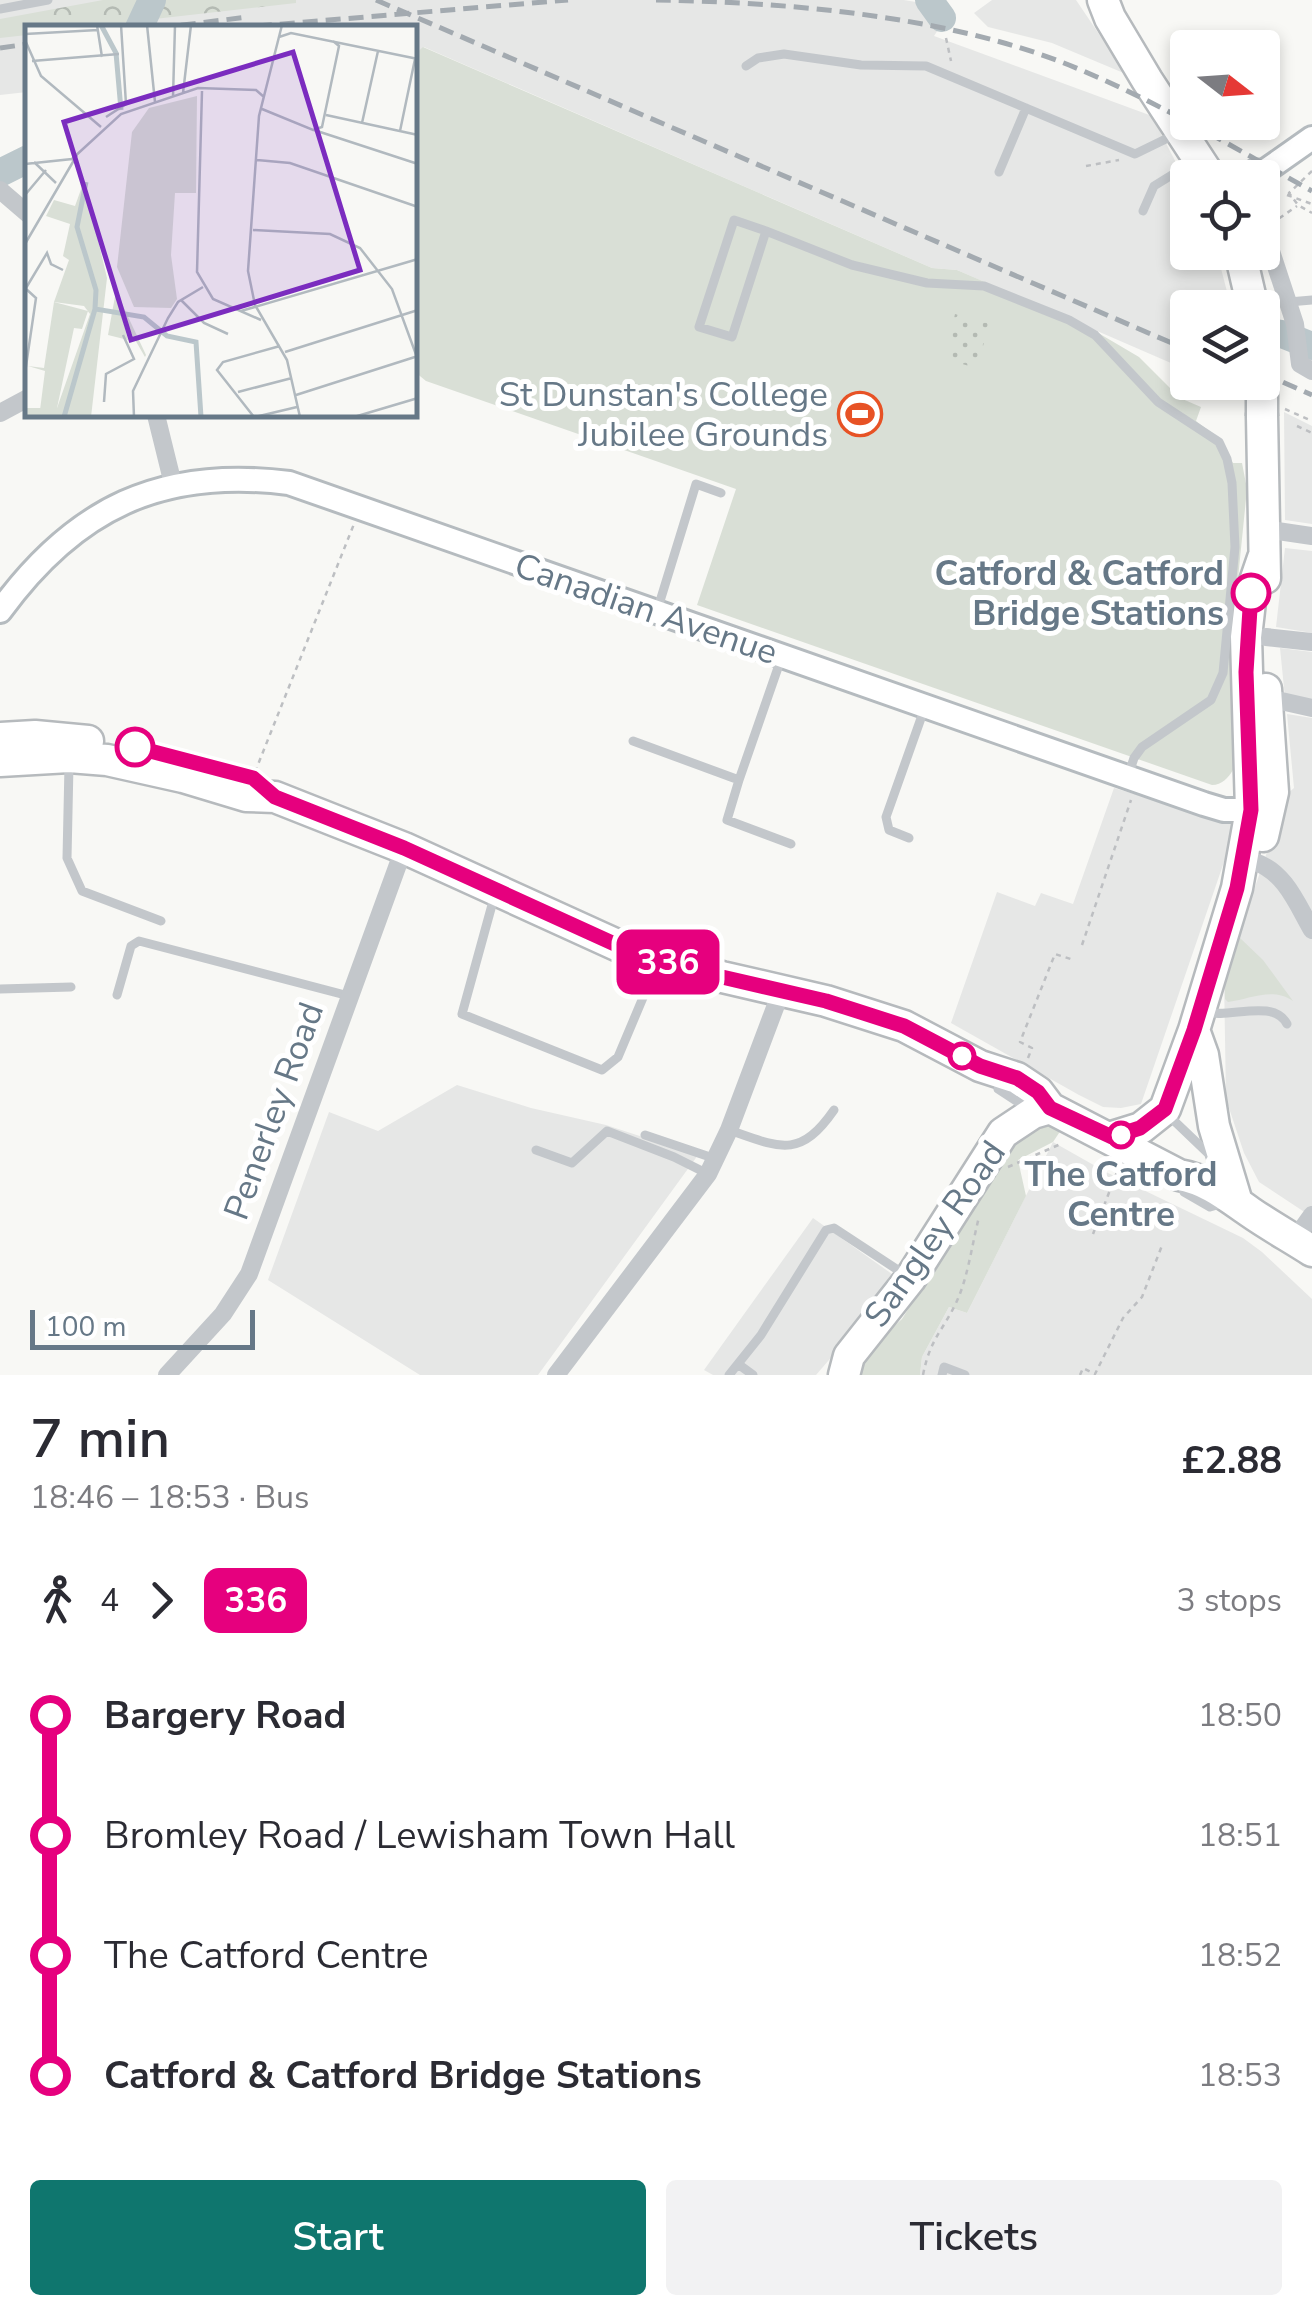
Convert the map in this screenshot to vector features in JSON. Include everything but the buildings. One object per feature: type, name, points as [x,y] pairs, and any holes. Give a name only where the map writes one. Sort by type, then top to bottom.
[{"type":"highway","points":[[1107,9],[1170,113]]},
{"type":"highway","points":[[1112,1137],[1140,1128],[1165,1109],[1237,888],[1251,810],[1257,696],[1266,637],[1263,544],[1268,402]]},
{"type":"highway","points":[[1237,888],[1255,862],[1273,792],[1270,739],[1246,637],[1263,544]]},
{"type":"highway","points":[[0,738],[35,736],[135,747],[264,787],[619,946],[904,1026],[989,1078],[1017,1078],[1038,1092],[1050,1108],[1179,1175],[1195,1178],[1236,1199],[1246,1210],[1306,1235]]},
{"type":"highway","points":[[0,761],[69,757],[142,766],[246,796],[264,787]]},
{"type":"highway","points":[[1197,1020],[1211,1112],[1236,1199]]},
{"type":"highway","points":[[989,1078],[1005,1112],[1002,1133]]},
{"type":"highway","name":"Sangley Road","points":[[840,1368],[910,1278],[1002,1133],[1033,1113],[1050,1108]]},
{"type":"street","points":[[1280,161],[1312,138]]},
{"type":"street","points":[[0,190],[25,211]]},
{"type":"street","points":[[1272,270],[1295,324],[1300,364],[1312,371]]},
{"type":"street","points":[[0,413],[25,400]]},
{"type":"street","points":[[157,418],[173,484]]},
{"type":"street","name":"Canadian Avenue","points":[[0,612],[42,558],[90,520],[173,484],[262,480],[289,483],[1224,810],[1251,810]]},
{"type":"street","points":[[1263,544],[1312,536]]},
{"type":"street","points":[[1266,637],[1312,642]]},
{"type":"street","points":[[1257,696],[1312,708]]},
{"type":"street","points":[[1251,810],[1262,793],[1270,739]]},
{"type":"street","name":"Penerley Road","points":[[167,1375],[223,1314],[249,1274],[404,848]]},
{"type":"street","points":[[1255,862],[1268,866],[1281,878],[1312,930]]},
{"type":"street","points":[[556,1375],[712,1167],[782,989]]},
{"type":"lane","points":[[0,9],[48,0]]},
{"type":"lane","points":[[746,66],[758,58],[784,54],[861,65],[926,66],[1135,154],[1170,136]]},
{"type":"lane","points":[[999,172],[1026,108]]},
{"type":"lane","points":[[1143,210],[1154,186],[1170,180]]},
{"type":"lane","points":[[766,230],[732,337],[699,327],[734,220],[766,230],[852,265],[927,283],[984,286],[1069,320],[1095,335],[1158,402],[1219,442],[1228,459],[1232,483],[1235,547],[1223,673],[1212,700],[1142,747],[1134,758],[1133,778]]},
{"type":"lane","points":[[1288,302],[1312,300]]},
{"type":"lane","points":[[656,613],[696,484],[721,493]]},
{"type":"lane","points":[[782,657],[727,820],[791,844]]},
{"type":"lane","points":[[910,838],[889,830],[886,821],[926,705]]},
{"type":"lane","points":[[633,741],[740,780]]},
{"type":"lane","points":[[69,757],[67,858],[82,891],[161,920]]},
{"type":"lane","points":[[496,890],[462,1014],[602,1070],[618,1057],[659,960]]},
{"type":"lane","points":[[117,995],[131,946],[139,941],[349,996]]},
{"type":"lane","points":[[0,989],[71,987]]},
{"type":"lane","points":[[1197,1020],[1274,1012],[1284,1017],[1287,1024]]},
{"type":"lane","points":[[1165,1109],[1172,1122],[1224,1166]]},
{"type":"lane","points":[[728,1130],[796,1146],[811,1139],[834,1110]]},
{"type":"lane","points":[[536,1150],[572,1163],[606,1131],[712,1167]]},
{"type":"lane","points":[[645,1134],[712,1167]]},
{"type":"lane","points":[[729,1375],[761,1334],[826,1230],[834,1228],[910,1278]]},
{"type":"lane","points":[[738,1364],[753,1375]]},
{"type":"lane","points":[[943,1371],[965,1375]]},
{"type":"path","points":[[946,38],[953,69]]},
{"type":"path","points":[[1086,166],[1127,158]]},
{"type":"path","points":[[1288,194],[1312,172]]},
{"type":"path","points":[[1288,194],[1312,204]]},
{"type":"path","points":[[1288,194],[1312,213]]},
{"type":"path","points":[[1280,219],[1298,204]]},
{"type":"path","points":[[1268,402],[1312,420]]},
{"type":"path","points":[[1297,426],[1312,433]]},
{"type":"path","points":[[264,787],[356,520]]},
{"type":"path","points":[[1082,946],[1133,778]]},
{"type":"path","points":[[1023,1070],[1032,1048],[1020,1042],[1055,954],[1074,960]]},
{"type":"path","points":[[1001,1178],[1008,1166],[1063,1143]]},
{"type":"path","points":[[1093,1234],[1118,1172]]},
{"type":"path","points":[[923,1375],[934,1340],[957,1302],[980,1210]]},
{"type":"path","points":[[1080,1375],[1083,1368],[1097,1374],[1123,1318],[1142,1297],[1163,1243]]},
{"type":"shaded area","points":[[0,0],[904,0],[952,8],[934,36],[1152,116],[1175,160],[1170,160],[1170,270],[1221,270],[1227,290],[1170,290],[1170,363],[957,270],[932,268],[424,47],[418,52],[418,25],[25,25],[25,92],[0,95]]},
{"type":"shaded area","points":[[992,0],[1076,0],[1126,74],[1052,43],[988,27],[974,13]]},
{"type":"shaded area","points":[[1284,412],[1312,426],[1312,524],[1285,520]]},
{"type":"shaded area","points":[[1285,548],[1312,551],[1312,633],[1276,627]]},
{"type":"shaded area","points":[[1280,648],[1312,652],[1312,701],[1285,698]]},
{"type":"shaded area","points":[[1287,714],[1312,718],[1312,1217],[1259,1182],[1244,1153],[1226,1099],[1224,977],[1287,794],[1294,788]]},
{"type":"shaded area","points":[[1114,788],[1237,824],[1141,1104],[1121,1108],[1103,1107],[1079,1095],[951,1023],[997,892],[1035,906],[1041,893],[1073,904]]},
{"type":"shaded area","points":[[457,1085],[531,1108],[606,1125],[698,1155],[538,1375],[420,1375],[268,1280],[329,1112],[378,1131]]},
{"type":"shaded area","points":[[1053,1142],[1243,1238],[1262,1252],[1312,1299],[1312,1375],[920,1375],[922,1357],[949,1307],[967,1313]]},
{"type":"shaded area","points":[[813,1218],[899,1279],[816,1375],[713,1375],[704,1370]]},
{"type":"green space","points":[[103,0],[296,0],[102,25],[25,25],[25,35],[0,38],[0,19]]},
{"type":"green space","name":"St Dunstan's College Jubilee Grounds","points":[[423,47],[932,268],[957,270],[1083,324],[1139,357],[1170,388],[1170,400],[1185,400],[1201,407],[1196,421],[1213,434],[1233,463],[1242,463],[1247,489],[1230,658],[1233,770],[1219,784],[1212,785],[697,605],[736,489],[426,381],[418,374],[418,51]]},
{"type":"green space","points":[[955,314],[990,324],[976,368],[945,359]]},
{"type":"green space","points":[[1240,938],[1263,960],[1293,1001],[1269,994],[1228,1002],[1225,999]]},
{"type":"green space","points":[[1042,1121],[1061,1130],[1053,1142],[1018,1160],[1026,1196],[967,1313],[949,1307],[922,1357],[920,1375],[861,1375],[868,1350],[902,1319],[1021,1128]]},
{"type":"waterway","points":[[140,25],[152,0]]},
{"type":"waterway","points":[[929,0],[942,18]]},
{"type":"waterway","points":[[0,173],[25,160]]},
{"type":"waterway","points":[[1280,334],[1312,346]]},
{"type":"railway","points":[[376,0],[1170,342]]},
{"type":"railway","points":[[270,25],[568,0]]},
{"type":"railway","points":[[656,0],[759,4],[866,15],[919,23],[1022,48],[1131,93],[1312,191]]},
{"type":"railway","points":[[183,25],[248,17]]},
{"type":"railway","points":[[0,48],[25,44]]},
{"type":"railway","points":[[1280,381],[1312,395]]},
{"type":"bus line","name":"336","points":[[135,747],[253,778],[275,797],[340,820],[619,946],[904,1026],[980,1066],[1017,1078],[1038,1092],[1050,1108],[1112,1137],[1140,1128],[1165,1109],[1194,1030],[1237,888],[1251,810],[1246,672],[1251,593]]},
{"type":"place","name":"St Dunstan's College Jubilee Grounds","points":[[860,414]]},
{"type":"place","name":"Catford & Catford Bridge Stations","points":[[1251,593]]},
{"type":"place","name":"The Catford Centre","points":[[1121,1135]]}]
